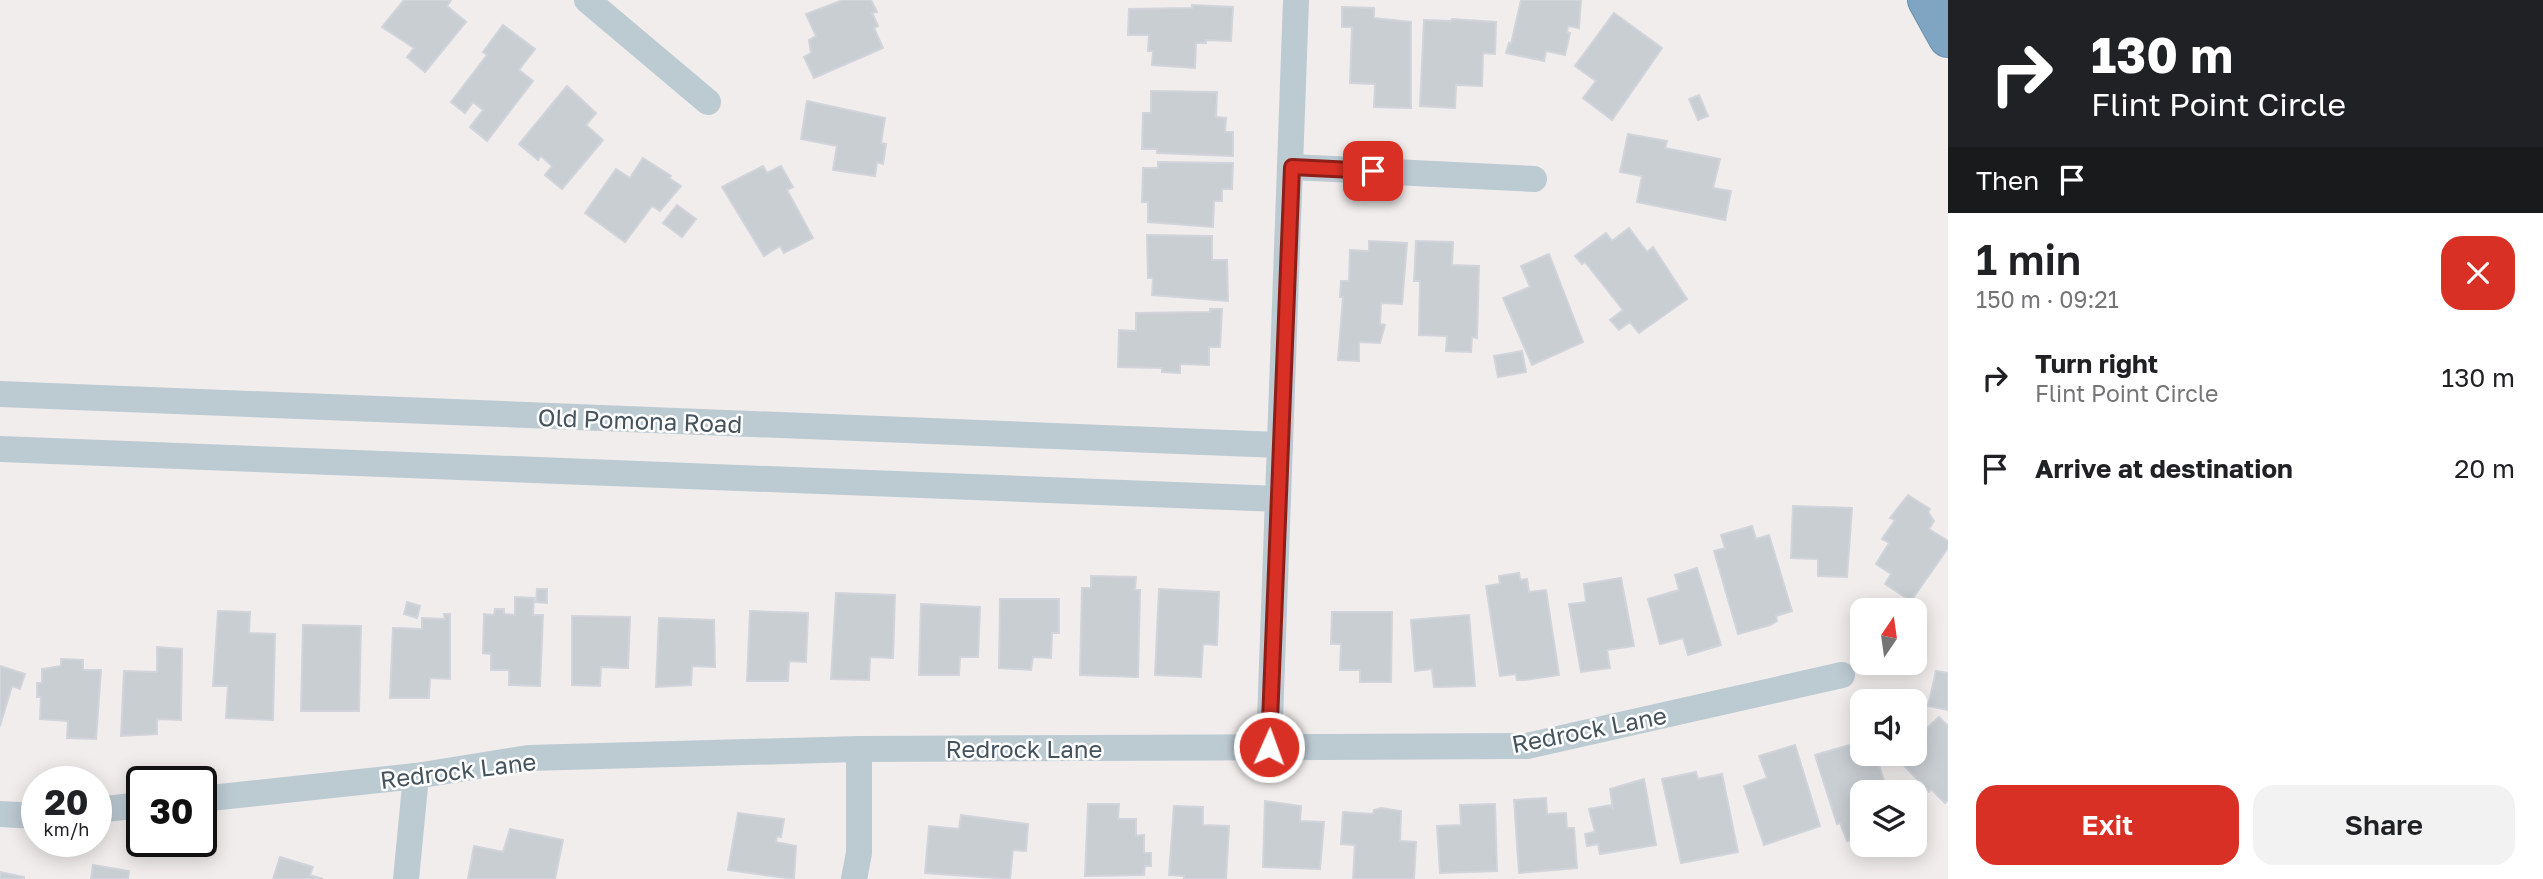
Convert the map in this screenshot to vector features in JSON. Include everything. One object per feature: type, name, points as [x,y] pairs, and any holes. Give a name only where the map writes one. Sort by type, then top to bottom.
[{"type":"highway","points":[[1927,0],[1948,38]]},
{"type":"street","points":[[587,0],[708,102]]},
{"type":"street","points":[[1269,747],[1296,0]]},
{"type":"street","points":[[1292,167],[1534,179]]},
{"type":"street","name":"Old Pomona Road","points":[[0,394],[1280,445]]},
{"type":"street","points":[[0,449],[1278,499]]},
{"type":"street","name":"Redrock Lane","points":[[217,797],[416,776],[528,758],[859,749],[1527,746],[1842,675]]},
{"type":"street","points":[[855,879],[859,853],[859,749]]},
{"type":"street","points":[[406,879],[416,776]]},
{"type":"street","points":[[0,814],[21,815]]},
{"type":"building","points":[[404,0],[451,0],[447,6],[466,22],[425,72],[407,57],[414,48],[382,27]]},
{"type":"building","points":[[843,0],[871,0],[877,12],[872,13],[878,26],[874,28],[883,48],[814,78],[804,57],[811,53],[809,40],[816,36],[806,14]]},
{"type":"building","points":[[1521,0],[1581,0],[1579,28],[1568,26],[1567,32],[1570,33],[1565,55],[1546,51],[1544,61],[1506,53],[1509,43],[1511,44]]},
{"type":"building","points":[[1192,5],[1233,7],[1231,41],[1206,40],[1206,43],[1196,43],[1195,68],[1152,65],[1153,51],[1148,51],[1149,35],[1128,35],[1129,9],[1192,8]]},
{"type":"building","points":[[1342,7],[1374,8],[1374,18],[1411,22],[1411,108],[1374,107],[1375,84],[1350,83],[1352,27],[1342,27]]},
{"type":"building","points":[[1614,13],[1662,48],[1612,120],[1583,98],[1596,81],[1575,66]]},
{"type":"building","points":[[1424,20],[1496,22],[1495,54],[1483,53],[1482,86],[1456,85],[1455,108],[1420,106]]},
{"type":"building","points":[[503,25],[535,49],[519,70],[533,81],[487,141],[470,127],[483,110],[473,102],[465,113],[451,102],[487,55],[483,52]]},
{"type":"building","points":[[567,86],[596,113],[586,125],[603,140],[562,189],[545,175],[552,166],[541,156],[538,160],[519,144]]},
{"type":"building","points":[[1151,91],[1217,92],[1216,117],[1226,118],[1225,132],[1233,132],[1233,156],[1157,153],[1157,149],[1142,149],[1143,113],[1151,113]]},
{"type":"building","points":[[1699,95],[1708,116],[1698,120],[1689,99]]},
{"type":"building","points":[[807,101],[885,118],[881,143],[886,144],[883,164],[877,162],[875,176],[833,170],[837,146],[801,139]]},
{"type":"building","points":[[1628,134],[1667,141],[1665,148],[1720,159],[1713,188],[1731,191],[1725,220],[1637,202],[1642,176],[1620,172]]},
{"type":"building","points":[[643,158],[671,176],[669,178],[681,186],[660,211],[652,206],[625,242],[585,213],[616,169],[630,178]]},
{"type":"building","points":[[1158,162],[1233,163],[1232,189],[1222,189],[1222,201],[1214,201],[1213,227],[1148,222],[1148,202],[1142,202],[1143,168],[1158,168]]},
{"type":"building","points":[[763,166],[767,173],[781,166],[793,187],[787,190],[813,238],[784,253],[780,246],[764,256],[722,187]]},
{"type":"building","points":[[677,205],[696,219],[682,237],[663,223]]},
{"type":"building","points":[[1629,228],[1647,252],[1653,247],[1687,299],[1639,333],[1630,322],[1619,330],[1610,320],[1623,310],[1585,262],[1582,264],[1575,256],[1606,233],[1612,241]]},
{"type":"building","points":[[1147,235],[1212,236],[1212,260],[1227,260],[1228,301],[1152,295],[1153,278],[1148,278]]},
{"type":"building","points":[[1369,241],[1407,243],[1402,304],[1381,303],[1380,324],[1385,325],[1380,343],[1359,342],[1359,361],[1338,360],[1343,297],[1340,297],[1341,281],[1349,281],[1350,250],[1369,251]]},
{"type":"building","points":[[1416,241],[1453,242],[1452,265],[1479,266],[1477,338],[1472,337],[1471,352],[1446,351],[1447,336],[1419,335],[1420,281],[1414,281]]},
{"type":"building","points":[[1549,254],[1583,342],[1532,365],[1503,298],[1530,287],[1521,266]]},
{"type":"building","points":[[1210,309],[1222,309],[1220,347],[1209,347],[1209,365],[1180,364],[1180,373],[1162,372],[1162,368],[1118,367],[1119,330],[1136,331],[1136,313],[1210,312]]},
{"type":"building","points":[[1522,351],[1526,372],[1498,377],[1494,356]]},
{"type":"building","points":[[1908,495],[1930,509],[1928,512],[1934,521],[1929,529],[1948,541],[1948,548],[1913,598],[1906,598],[1885,584],[1891,574],[1876,564],[1889,543],[1882,539],[1895,520],[1890,518]]},
{"type":"building","points":[[1793,506],[1852,508],[1847,577],[1818,576],[1818,559],[1791,558]]},
{"type":"building","points":[[1752,526],[1756,539],[1769,535],[1792,611],[1776,616],[1777,621],[1770,625],[1738,634],[1714,551],[1725,548],[1721,535]]},
{"type":"building","points":[[1697,568],[1721,645],[1688,655],[1683,638],[1660,644],[1648,599],[1679,590],[1675,575]]},
{"type":"building","points":[[1519,573],[1520,580],[1527,579],[1529,592],[1546,590],[1559,675],[1525,680],[1517,680],[1516,674],[1500,676],[1486,586],[1500,584],[1499,576]]},
{"type":"building","points":[[1091,576],[1136,577],[1135,590],[1140,590],[1138,677],[1080,675],[1082,588],[1091,588]]},
{"type":"building","points":[[1621,578],[1634,646],[1607,650],[1610,668],[1581,672],[1569,604],[1586,602],[1584,584]]},
{"type":"building","points":[[537,589],[547,589],[547,603],[536,602]]},
{"type":"building","points":[[1159,589],[1219,592],[1217,645],[1203,644],[1201,677],[1155,675]]},
{"type":"building","points":[[836,593],[895,595],[893,658],[870,657],[869,680],[831,679]]},
{"type":"building","points":[[515,597],[534,598],[533,615],[543,615],[540,686],[509,685],[509,670],[491,670],[491,654],[483,653],[484,614],[494,615],[495,609],[504,609],[504,614],[515,615]]},
{"type":"building","points":[[1000,599],[1059,599],[1059,633],[1052,633],[1051,658],[1033,657],[1031,670],[999,668]]},
{"type":"building","points":[[407,602],[420,606],[417,618],[404,614]]},
{"type":"building","points":[[921,604],[980,607],[978,657],[960,657],[959,675],[919,675]]},
{"type":"building","points":[[218,611],[250,612],[249,633],[275,634],[273,720],[226,718],[228,686],[213,686]]},
{"type":"building","points":[[750,611],[808,613],[806,662],[789,661],[788,681],[747,681]]},
{"type":"building","points":[[1332,612],[1392,612],[1391,682],[1360,682],[1360,670],[1340,670],[1341,644],[1331,644]]},
{"type":"building","points":[[444,614],[450,614],[450,679],[430,678],[429,698],[390,698],[393,628],[422,629],[422,618],[445,619]]},
{"type":"building","points":[[1469,615],[1475,686],[1434,687],[1432,669],[1415,671],[1411,620]]},
{"type":"building","points":[[572,616],[630,617],[628,668],[601,667],[600,686],[572,685]]},
{"type":"building","points":[[659,618],[714,620],[715,667],[692,666],[691,685],[656,687]]},
{"type":"building","points":[[303,625],[361,626],[359,711],[301,711]]},
{"type":"building","points":[[157,647],[182,649],[181,720],[157,719],[157,734],[121,736],[124,671],[157,672]]},
{"type":"building","points":[[61,659],[83,660],[83,670],[101,670],[96,739],[67,738],[68,721],[40,719],[41,697],[37,697],[37,683],[42,683],[42,669],[61,666]]},
{"type":"building","points":[[0,666],[25,674],[20,689],[12,686],[0,726]]},
{"type":"building","points":[[1936,671],[1948,673],[1948,710],[1928,706]]},
{"type":"building","points":[[1939,717],[1948,726],[1948,800],[1945,803],[1931,789],[1929,792],[1927,790],[1927,780],[1918,780],[1904,766],[1927,766],[1927,728]]},
{"type":"building","points":[[1795,745],[1820,826],[1764,845],[1744,786],[1767,778],[1759,756]]},
{"type":"building","points":[[1850,745],[1850,766],[1879,766],[1884,780],[1850,780],[1850,840],[1847,841],[1840,823],[1837,824],[1815,755]]},
{"type":"building","points":[[1696,772],[1698,779],[1722,774],[1738,852],[1681,863],[1662,779]]},
{"type":"building","points":[[1644,779],[1656,845],[1600,854],[1598,844],[1587,846],[1585,834],[1595,832],[1589,809],[1610,805],[1613,810],[1610,789]]},
{"type":"building","points":[[1546,798],[1547,814],[1566,813],[1567,828],[1574,828],[1577,868],[1519,873],[1514,800]]},
{"type":"building","points":[[1265,801],[1301,806],[1300,821],[1324,822],[1320,869],[1263,867]]},
{"type":"building","points":[[1088,804],[1119,804],[1118,819],[1136,819],[1136,836],[1144,835],[1144,853],[1151,853],[1151,866],[1145,866],[1144,875],[1085,876]]},
{"type":"building","points":[[1495,804],[1497,871],[1440,873],[1437,826],[1461,825],[1460,805]]},
{"type":"building","points":[[1174,806],[1203,807],[1203,825],[1229,826],[1226,879],[1184,879],[1184,876],[1169,875]]},
{"type":"building","points":[[1381,808],[1401,811],[1400,841],[1416,842],[1414,879],[1353,879],[1355,845],[1341,844],[1343,812],[1373,814],[1374,810]]},
{"type":"building","points":[[738,813],[784,819],[781,837],[777,836],[776,842],[796,846],[794,879],[728,870]]},
{"type":"building","points":[[961,815],[1028,824],[1026,851],[1013,850],[1010,879],[925,873],[929,826],[959,829]]},
{"type":"building","points":[[510,829],[563,840],[555,879],[468,879],[474,846],[503,852]]},
{"type":"building","points":[[280,857],[313,867],[310,875],[323,879],[273,879]]},
{"type":"building","points":[[93,865],[129,871],[128,879],[91,879]]},
{"type":"building","points":[[0,872],[24,877],[24,879],[0,879]]},
{"type":"route","points":[[1269,747],[1292,167],[1373,171]]}]
